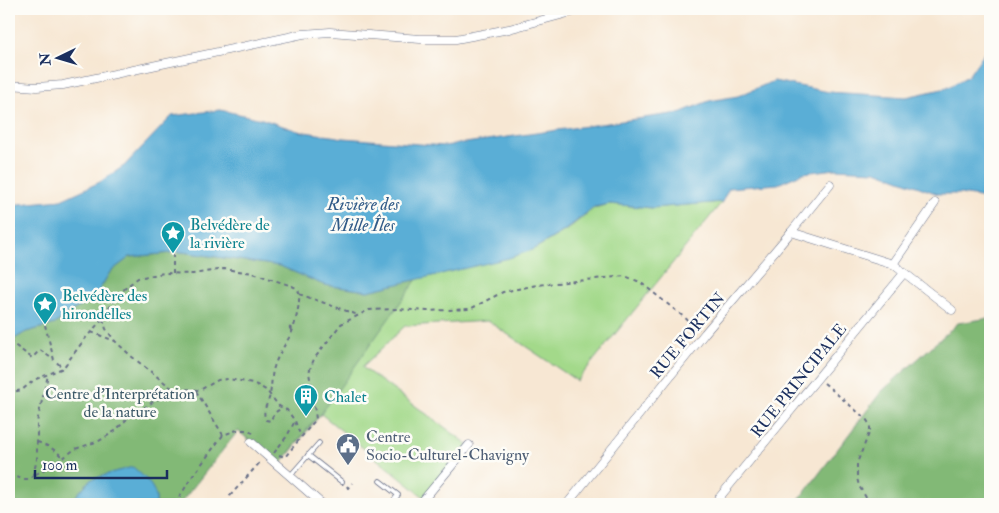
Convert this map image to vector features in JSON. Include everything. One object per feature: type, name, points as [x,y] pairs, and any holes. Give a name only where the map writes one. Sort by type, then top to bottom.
[{"type":"street","points":[[9,85],[37,87],[63,85],[303,34],[330,32],[420,39],[456,39],[509,29],[583,9]]},
{"type":"street","name":"RUE FORTIN","points":[[567,504],[705,333],[830,184]]},
{"type":"street","points":[[893,264],[935,203]]},
{"type":"street","points":[[791,232],[893,264],[952,310]]},
{"type":"street","name":"RUE PRINCIPALE","points":[[714,504],[904,273]]},
{"type":"street","points":[[253,439],[267,456],[322,504]]},
{"type":"street","points":[[420,504],[469,446]]},
{"type":"lane","points":[[290,476],[319,443]]},
{"type":"lane","points":[[308,455],[342,482]]},
{"type":"lane","points":[[380,481],[398,495],[391,504]]},
{"type":"path","points":[[173,254],[173,273]]},
{"type":"path","points":[[9,395],[22,390],[34,380],[63,368],[103,318],[119,294],[138,278],[164,273],[193,274],[224,269],[253,272],[297,288],[300,299],[293,330],[277,359],[274,369],[270,395],[265,407],[266,420],[271,421],[275,412],[283,408]]},
{"type":"path","points":[[275,452],[285,457],[316,419],[309,372],[314,359],[341,324],[369,310],[427,311],[470,309],[503,292],[537,285],[626,276],[640,282],[705,333]]},
{"type":"path","points":[[299,294],[359,315]]},
{"type":"path","points":[[103,318],[106,329],[115,341],[175,390]]},
{"type":"path","points":[[45,325],[54,360]]},
{"type":"path","points":[[91,332],[115,341]]},
{"type":"path","points":[[9,341],[32,358],[40,350],[63,368]]},
{"type":"path","points":[[33,476],[37,459],[37,422],[48,375]]},
{"type":"path","points":[[9,474],[22,479],[30,479],[75,449],[99,441],[115,431],[131,416],[175,390],[200,390],[218,380],[228,379],[253,383],[266,390],[274,401],[287,410],[295,421],[301,437]]},
{"type":"path","points":[[821,381],[868,421],[871,428],[857,463],[856,478],[870,504]]},
{"type":"path","points":[[196,390],[223,435]]},
{"type":"path","points":[[228,504],[230,496],[267,456],[275,452],[295,421]]},
{"type":"path","points":[[175,504],[223,435],[237,430],[248,430],[253,439]]},
{"type":"path","points":[[37,442],[51,447],[63,458]]},
{"type":"green space","name":"Centre d'Interprétation de la nature","points":[[722,202],[577,381],[488,321],[405,326],[362,367],[469,445],[425,498],[321,414],[280,465],[238,431],[223,435],[169,504],[9,504],[9,342],[430,276],[510,257],[536,248],[568,229],[594,208],[610,204],[652,208]]},
{"type":"green space","name":"Centre d'Interprétation de la nature","points":[[182,252],[280,266],[324,285],[368,291],[417,279],[321,414],[280,465],[238,431],[180,504],[156,504],[156,498],[90,480],[69,504],[9,504],[9,342],[26,332],[55,324],[69,312],[93,300],[110,272],[130,257]]},
{"type":"green space","points":[[990,318],[990,504],[796,504],[881,392],[958,323]]},
{"type":"water","points":[[125,9],[231,9],[226,12]]},
{"type":"water","name":"Rivière des Mille Îles","points":[[990,45],[990,203],[979,197],[960,194],[938,194],[876,171],[835,169],[803,173],[778,184],[729,188],[722,202],[652,208],[610,204],[594,207],[564,231],[532,250],[509,258],[368,291],[324,285],[280,266],[182,252],[130,257],[110,272],[93,300],[69,312],[55,324],[26,332],[9,342],[9,205],[61,200],[100,182],[124,166],[172,116],[220,110],[262,119],[298,131],[344,138],[444,146],[679,113],[709,101],[738,96],[774,81],[829,92],[906,97],[947,88],[968,76]]},
{"type":"water","points":[[133,467],[153,488],[156,504],[69,504],[90,480]]},
{"type":"pier","points":[[169,231],[182,232],[182,240],[176,240],[176,255],[172,255],[172,240],[169,239]]},
{"type":"waterway","points":[[961,504],[990,498]]},
{"type":"place","name":"Belvédère de la rivière","points":[[173,254]]},
{"type":"place","name":"Belvédère des hirondelles","points":[[45,325]]},
{"type":"place","name":"Chalet","points":[[306,417]]},
{"type":"place","name":"Centre Socio-Culturel-Chavigny","points":[[348,466]]}]
